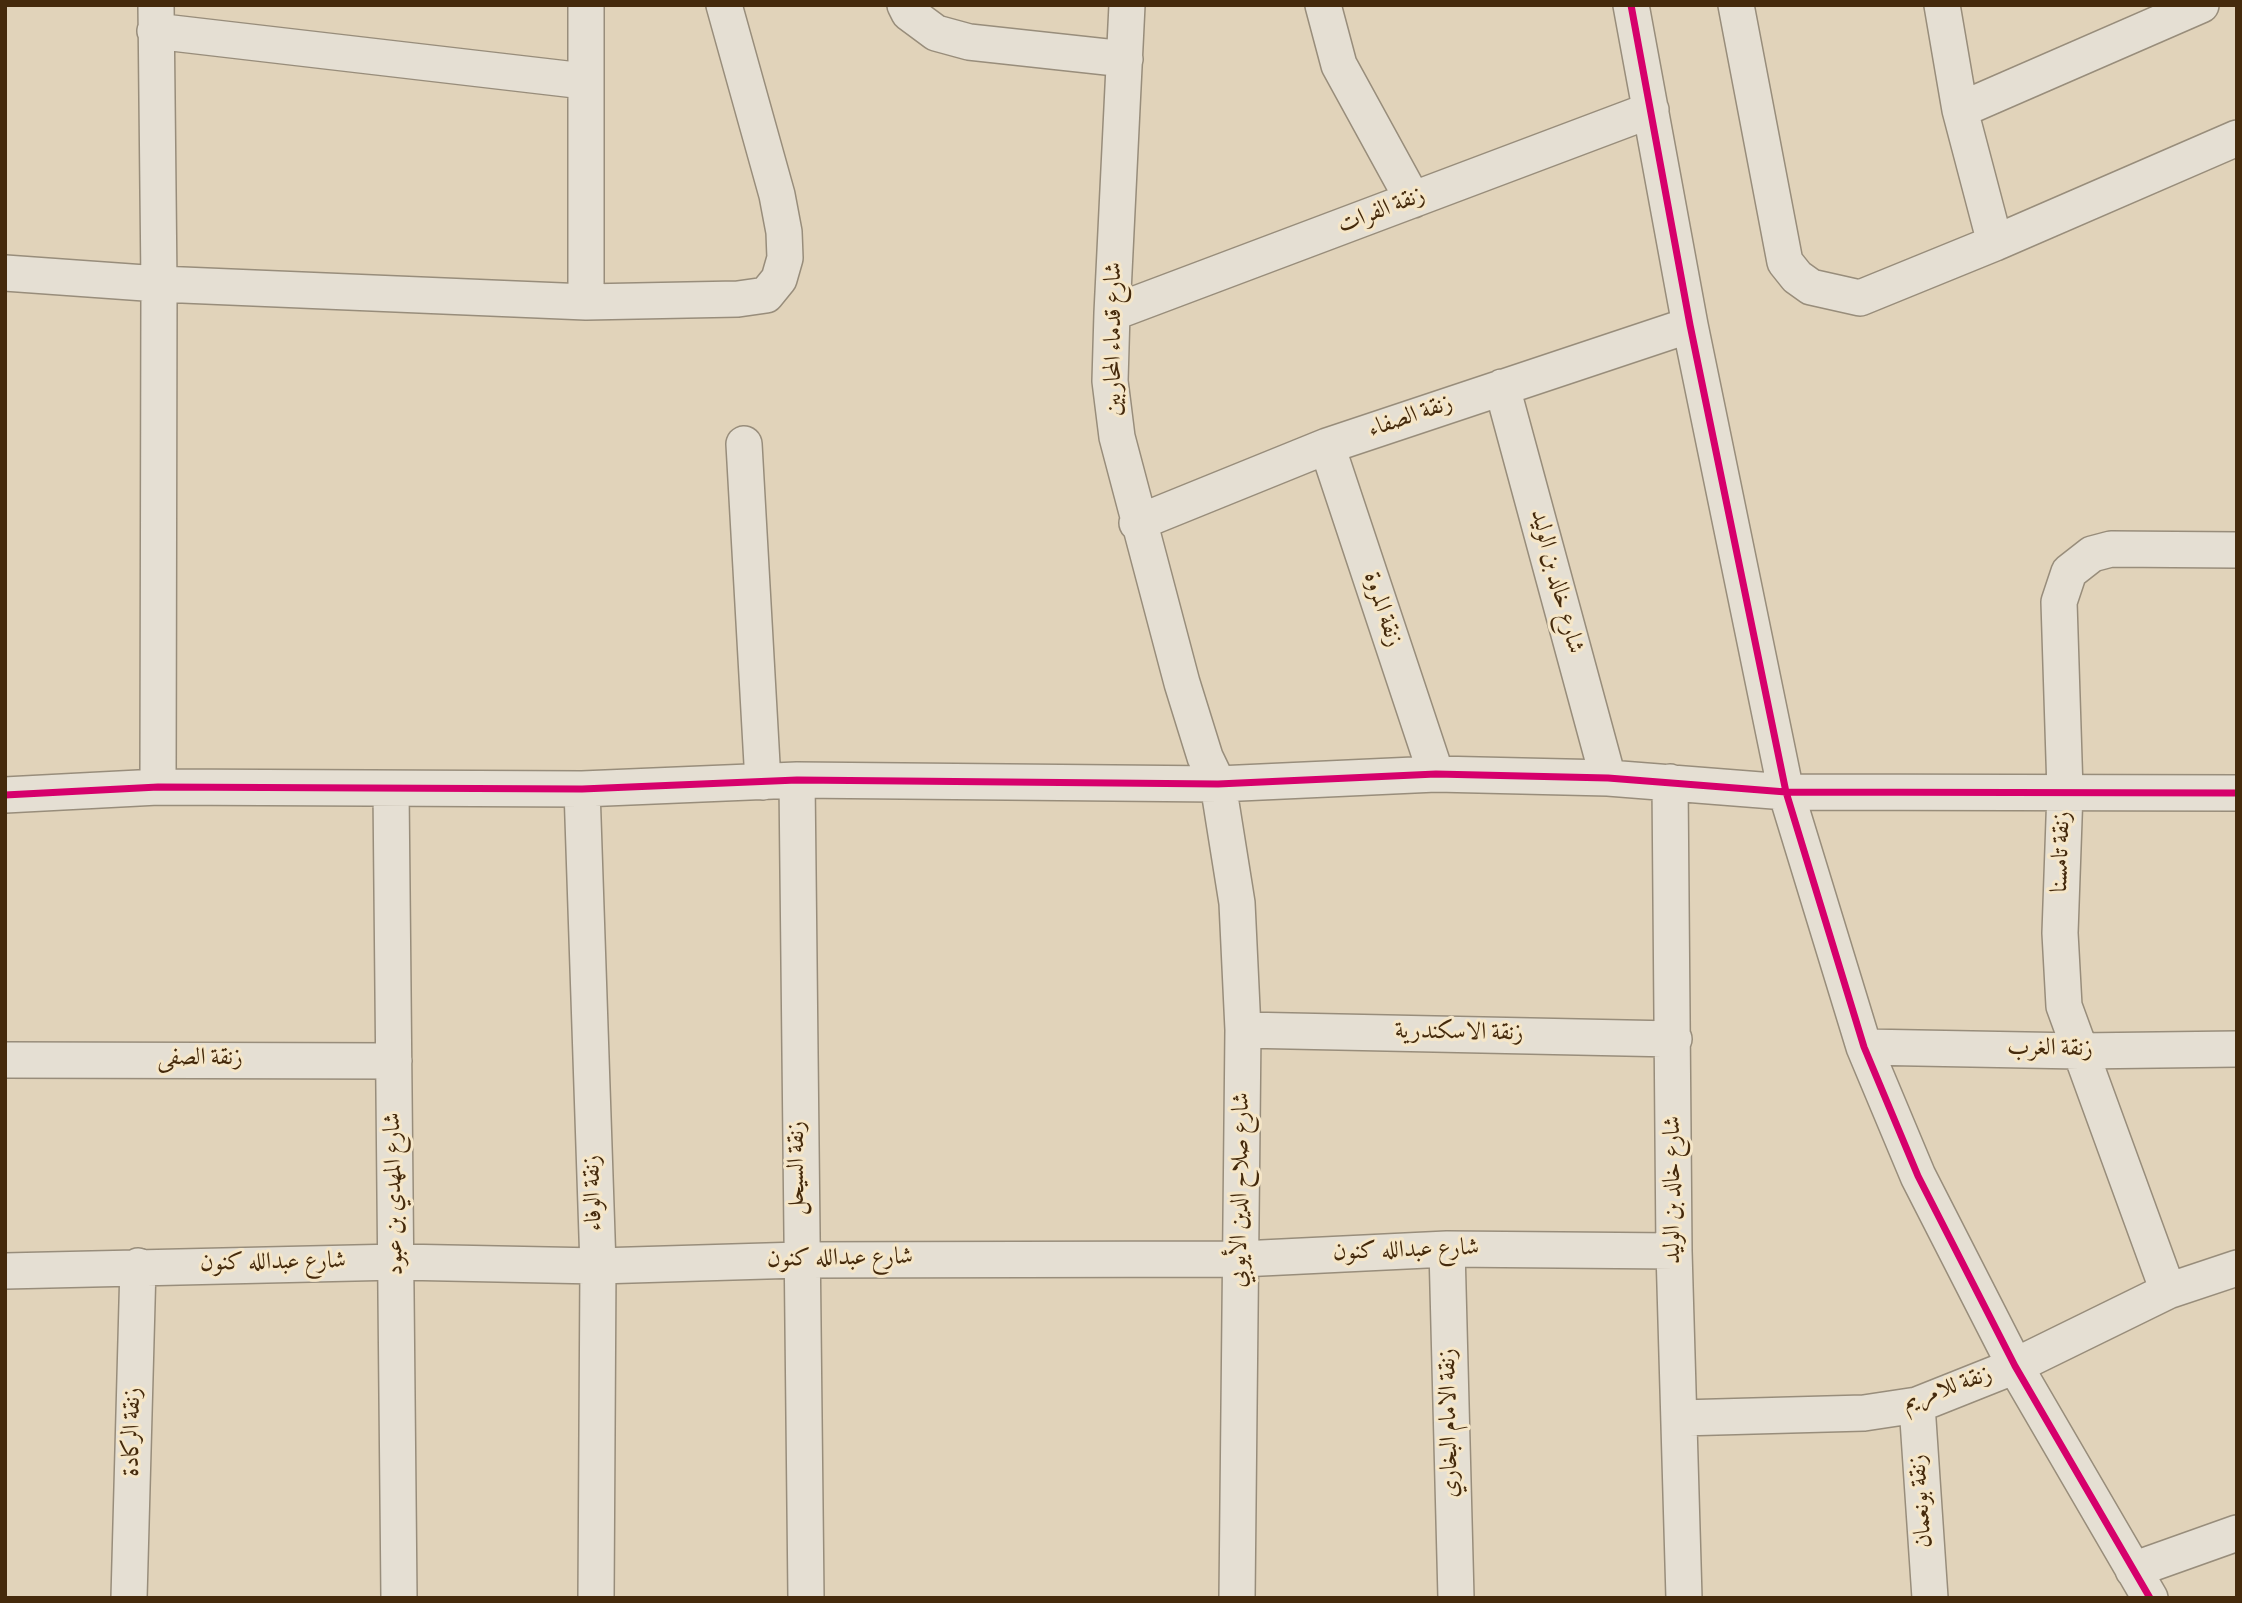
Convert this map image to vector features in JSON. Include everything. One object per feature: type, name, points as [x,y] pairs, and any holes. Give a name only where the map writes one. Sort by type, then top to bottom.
[{"type":"street","points":[[586,5],[586,302]]},
{"type":"street","points":[[5,273],[159,284],[586,302],[738,299],[766,295],[779,279],[785,258],[785,232],[724,5]]},
{"type":"street","points":[[905,5],[909,13],[936,33],[969,42],[1125,59]]},
{"type":"street","name":"شارع قدماء المحاربين","points":[[1127,5],[1112,313],[1111,380],[1115,425],[1137,523],[1186,695],[1205,757],[1219,784]]},
{"type":"street","points":[[1323,5],[1339,65],[1413,200]]},
{"type":"street","points":[[1631,5],[1690,325],[1786,792],[1864,1047],[1918,1176],[2015,1366],[2141,1584],[2237,1533]]},
{"type":"street","points":[[1736,5],[1784,262],[1811,288],[1860,298],[1995,243],[2237,138]]},
{"type":"street","points":[[1942,5],[1960,110],[1995,243]]},
{"type":"street","points":[[1960,110],[2202,5]]},
{"type":"street","points":[[158,787],[159,284],[155,18],[584,81]]},
{"type":"street","name":"زنقة الفرات","points":[[1112,313],[1651,110]]},
{"type":"street","name":"زنقة الصفاء","points":[[1137,523],[1327,446],[1690,325]]},
{"type":"street","name":"شارع خالد بن الوليد","points":[[1502,387],[1608,778]]},
{"type":"street","name":"زنقة السيحل","points":[[744,444],[780,781],[800,1260],[806,1598]]},
{"type":"street","name":"زنقة المروة","points":[[1327,446],[1436,774]]},
{"type":"street","name":"زنقة تامسنا","points":[[2168,1291],[2064,1006],[2060,933],[2065,791],[2059,602],[2069,572],[2092,554],[2111,548],[2237,550]]},
{"type":"street","points":[[5,795],[158,787],[582,789],[780,781],[1219,784],[1436,774],[1608,778],[1786,792],[2237,793]]},
{"type":"street","name":"شارع خالد بن الوليد","points":[[1670,782],[1674,1251],[1684,1598]]},
{"type":"street","name":"شارع صلاح الدين الأيوبي","points":[[1219,784],[1237,903],[1243,1030],[1237,1598]]},
{"type":"street","name":"شارع المهدي بن عبود","points":[[391,789],[398,1262],[399,1598]]},
{"type":"street","name":"زنقة الوفاء","points":[[582,789],[597,1266],[596,1598]]},
{"type":"street","name":"زنقة الاسكندرية","points":[[1243,1030],[1674,1039]]},
{"type":"street","name":"زنقة الغرب","points":[[1864,1047],[2079,1051],[2237,1049]]},
{"type":"street","name":"زنقة الصفى","points":[[5,1060],[394,1061]]},
{"type":"street","name":"شارع عبدالله كنون","points":[[5,1271],[398,1262],[597,1266],[800,1260],[1241,1259],[1447,1249],[1674,1251]]},
{"type":"street","name":"زنقة الامام البخاري","points":[[1447,1249],[1456,1598]]},
{"type":"street","name":"زنقة الركادة","points":[[129,1598],[138,1266]]},
{"type":"street","name":"زنقة للامريم","points":[[1680,1418],[1864,1413],[1917,1405],[2015,1366],[2168,1291],[2237,1268]]},
{"type":"street","name":"زنقة بونعمان","points":[[1917,1405],[1930,1598]]},
{"type":"cycle path","points":[[1631,5],[1690,325],[1786,792],[1864,1047],[1918,1176],[2015,1366],[2150,1598]]},
{"type":"cycle path","points":[[5,795],[158,787],[582,789],[797,780],[1218,784],[1436,774],[1608,778],[1786,792],[2237,793]]}]
